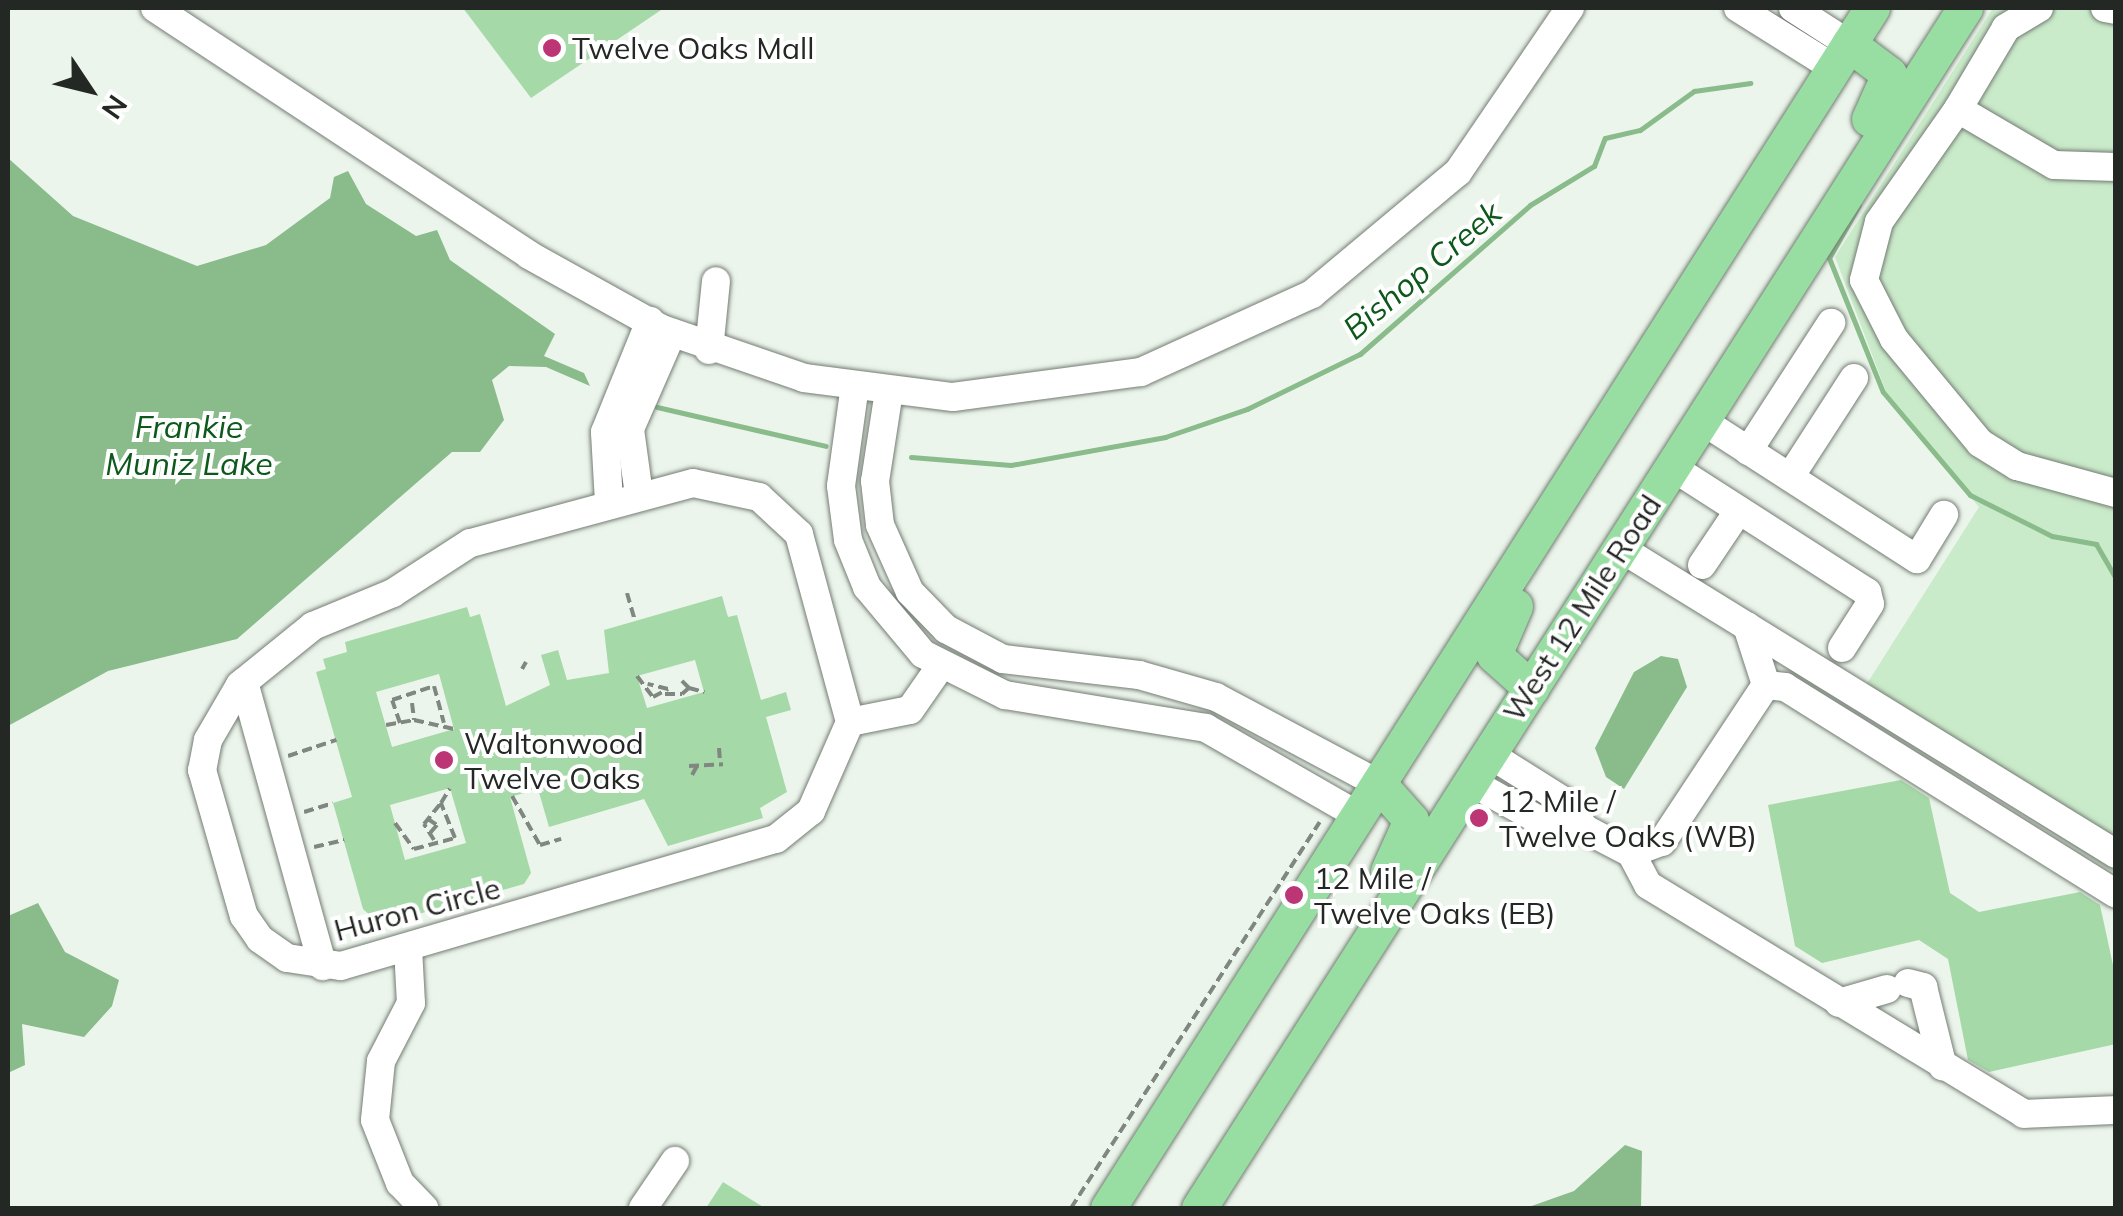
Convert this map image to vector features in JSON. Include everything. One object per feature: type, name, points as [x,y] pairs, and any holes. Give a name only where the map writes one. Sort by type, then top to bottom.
[{"type":"main road","points":[[1108,1208],[1872,8]]},
{"type":"main road","name":"West 12 Mile Road","points":[[1196,1208],[1965,8]]},
{"type":"main road","points":[[1622,545],[1631,498],[1888,90],[1886,69],[1842,56]]},
{"type":"main road","points":[[1531,688],[1498,663],[1495,638],[1701,314],[1764,178]]},
{"type":"main road","points":[[1196,1208],[1232,1118],[1408,839],[1408,811],[1379,784]]},
{"type":"main road","points":[[1131,1208],[1263,1000],[1286,931]]},
{"type":"street","points":[[154,8],[528,255],[709,350],[889,391],[976,396],[1099,383],[1195,352],[1312,294],[1458,172],[1570,8]]},
{"type":"street","points":[[1738,8],[1842,56]]},
{"type":"street","points":[[1793,8],[1842,56]]},
{"type":"street","points":[[2038,8],[2006,28],[1958,109],[1879,222],[1864,280],[1894,339],[1980,443],[2017,466],[2116,493]]},
{"type":"street","points":[[2106,8],[2116,10]]},
{"type":"street","points":[[1958,109],[2054,165],[2116,166]]},
{"type":"street","points":[[709,350],[716,280]]},
{"type":"street","points":[[1748,450],[1830,323]]},
{"type":"street","points":[[639,495],[630,428],[661,327]]},
{"type":"street","points":[[609,502],[605,432],[661,327]]},
{"type":"street","points":[[1790,478],[1854,378]]},
{"type":"street","points":[[855,385],[841,486],[848,540],[883,612],[940,667],[1021,699],[1127,708],[1206,728],[1359,816]]},
{"type":"street","points":[[889,391],[875,480],[880,526],[910,592],[946,629],[1002,660],[1138,676],[1216,696],[1379,784]]},
{"type":"street","points":[[1702,420],[1917,559],[1944,515]]},
{"type":"street","points":[[1672,467],[1867,592],[1870,604],[1842,648]]},
{"type":"street","name":"Huron Circle","points":[[729,485],[782,514],[811,557],[850,722],[811,811],[776,839],[408,948],[323,966],[287,958],[244,916],[208,797],[208,740],[244,682],[314,626],[393,593],[470,544],[639,495],[729,485]]},
{"type":"street","points":[[1702,566],[1739,510]]},
{"type":"street","points":[[1622,545],[2116,854]]},
{"type":"street","points":[[1747,626],[1766,685]]},
{"type":"street","points":[[850,722],[910,710],[940,667]]},
{"type":"street","points":[[244,682],[323,966]]},
{"type":"street","points":[[1631,853],[1662,842],[1766,685]]},
{"type":"street","points":[[1766,685],[1786,687],[2116,894]]},
{"type":"street","points":[[1480,768],[1552,828],[1586,829],[1631,853],[1648,885],[2024,1114],[2116,1110]]},
{"type":"street","points":[[408,948],[410,1003],[382,1062],[376,1120],[384,1154],[424,1208]]},
{"type":"street","points":[[1839,1003],[1897,986],[1924,987],[1943,1067]]},
{"type":"street","points":[[643,1208],[674,1161]]},
{"type":"path","points":[[627,593],[635,621]]},
{"type":"path","points":[[522,669],[526,662]]},
{"type":"path","points":[[638,676],[648,684],[653,697],[689,688],[704,692]]},
{"type":"path","points":[[682,681],[689,688]]},
{"type":"path","points":[[648,684],[662,682],[665,694]]},
{"type":"path","points":[[400,723],[392,700],[434,686],[444,723]]},
{"type":"path","points":[[412,703],[414,720]]},
{"type":"path","points":[[386,726],[414,720],[444,723],[454,729]]},
{"type":"path","points":[[267,763],[336,740]]},
{"type":"path","points":[[690,766],[722,764],[719,748]]},
{"type":"path","points":[[692,774],[698,766]]},
{"type":"path","points":[[425,820],[450,788]]},
{"type":"path","points":[[512,796],[540,845],[562,839]]},
{"type":"path","points":[[282,819],[333,803]]},
{"type":"path","points":[[395,823],[414,848],[456,835],[441,803]]},
{"type":"path","points":[[425,820],[434,842]]},
{"type":"path","points":[[425,820],[438,825],[430,833]]},
{"type":"path","points":[[291,852],[344,840]]},
{"type":"shaded area","points":[[1993,8],[2115,8],[2115,873],[1854,704],[1979,507],[1890,402],[1835,257]]},
{"type":"water","name":"Frankie Muniz Lake","points":[[8,158],[73,216],[197,266],[266,245],[330,198],[334,177],[348,171],[366,204],[416,236],[437,230],[450,260],[555,334],[544,356],[584,373],[590,386],[546,367],[509,366],[492,380],[504,420],[480,452],[452,452],[237,639],[108,671],[8,726]]},
{"type":"water","points":[[1661,656],[1678,659],[1687,687],[1624,789],[1606,777],[1595,748],[1634,672]]},
{"type":"water","points":[[38,903],[65,952],[119,980],[112,1006],[84,1037],[22,1024],[25,1065],[8,1073],[8,916]]},
{"type":"water","points":[[1625,1145],[1642,1151],[1641,1208],[1526,1208],[1574,1191]]},
{"type":"building","name":"Twelve Oaks Mall","points":[[463,8],[664,8],[531,98]]},
{"type":"building","name":"Waltonwood Twelve Oaks","points":[[722,596],[728,617],[737,615],[761,700],[786,692],[791,710],[766,717],[787,792],[760,808],[763,818],[668,846],[644,799],[549,827],[538,789],[510,797],[531,873],[524,884],[401,919],[398,911],[373,918],[363,909],[333,803],[352,797],[316,672],[326,669],[323,659],[347,652],[345,642],[467,607],[470,617],[480,614],[506,706],[550,685],[541,655],[558,650],[567,680],[609,673],[604,630]],"holes":[[[695,660],[704,692],[647,708],[637,676]],[[439,674],[454,729],[392,747],[376,692]],[[450,788],[466,843],[405,860],[390,805]]]},
{"type":"building","points":[[1901,780],[1929,798],[1950,893],[1979,912],[2080,892],[2100,905],[2116,979],[2116,1044],[1989,1072],[1968,1060],[1948,959],[1919,940],[1822,963],[1795,946],[1768,805]]},
{"type":"building","points":[[723,1182],[765,1208],[706,1208]]},
{"type":"waterway","name":"Bishop Creek","points":[[911,457],[1011,465],[1165,437],[1247,409],[1360,354],[1530,205],[1594,166],[1605,138],[1640,130],[1694,91],[1750,83]]},
{"type":"waterway","points":[[1859,205],[1829,258],[1883,392],[1970,495],[2052,536],[2096,544],[2116,578]]},
{"type":"waterway","name":"Bishop Creek","points":[[657,407],[826,446]]},
{"type":"place","name":"Twelve Oaks Mall","points":[[552,48]]},
{"type":"place","name":"Waltonwood Twelve Oaks","points":[[444,760]]},
{"type":"place","name":"12 Mile / Twelve Oaks (WB)","points":[[1479,818]]},
{"type":"place","name":"12 Mile / Twelve Oaks (EB)","points":[[1294,895]]}]
